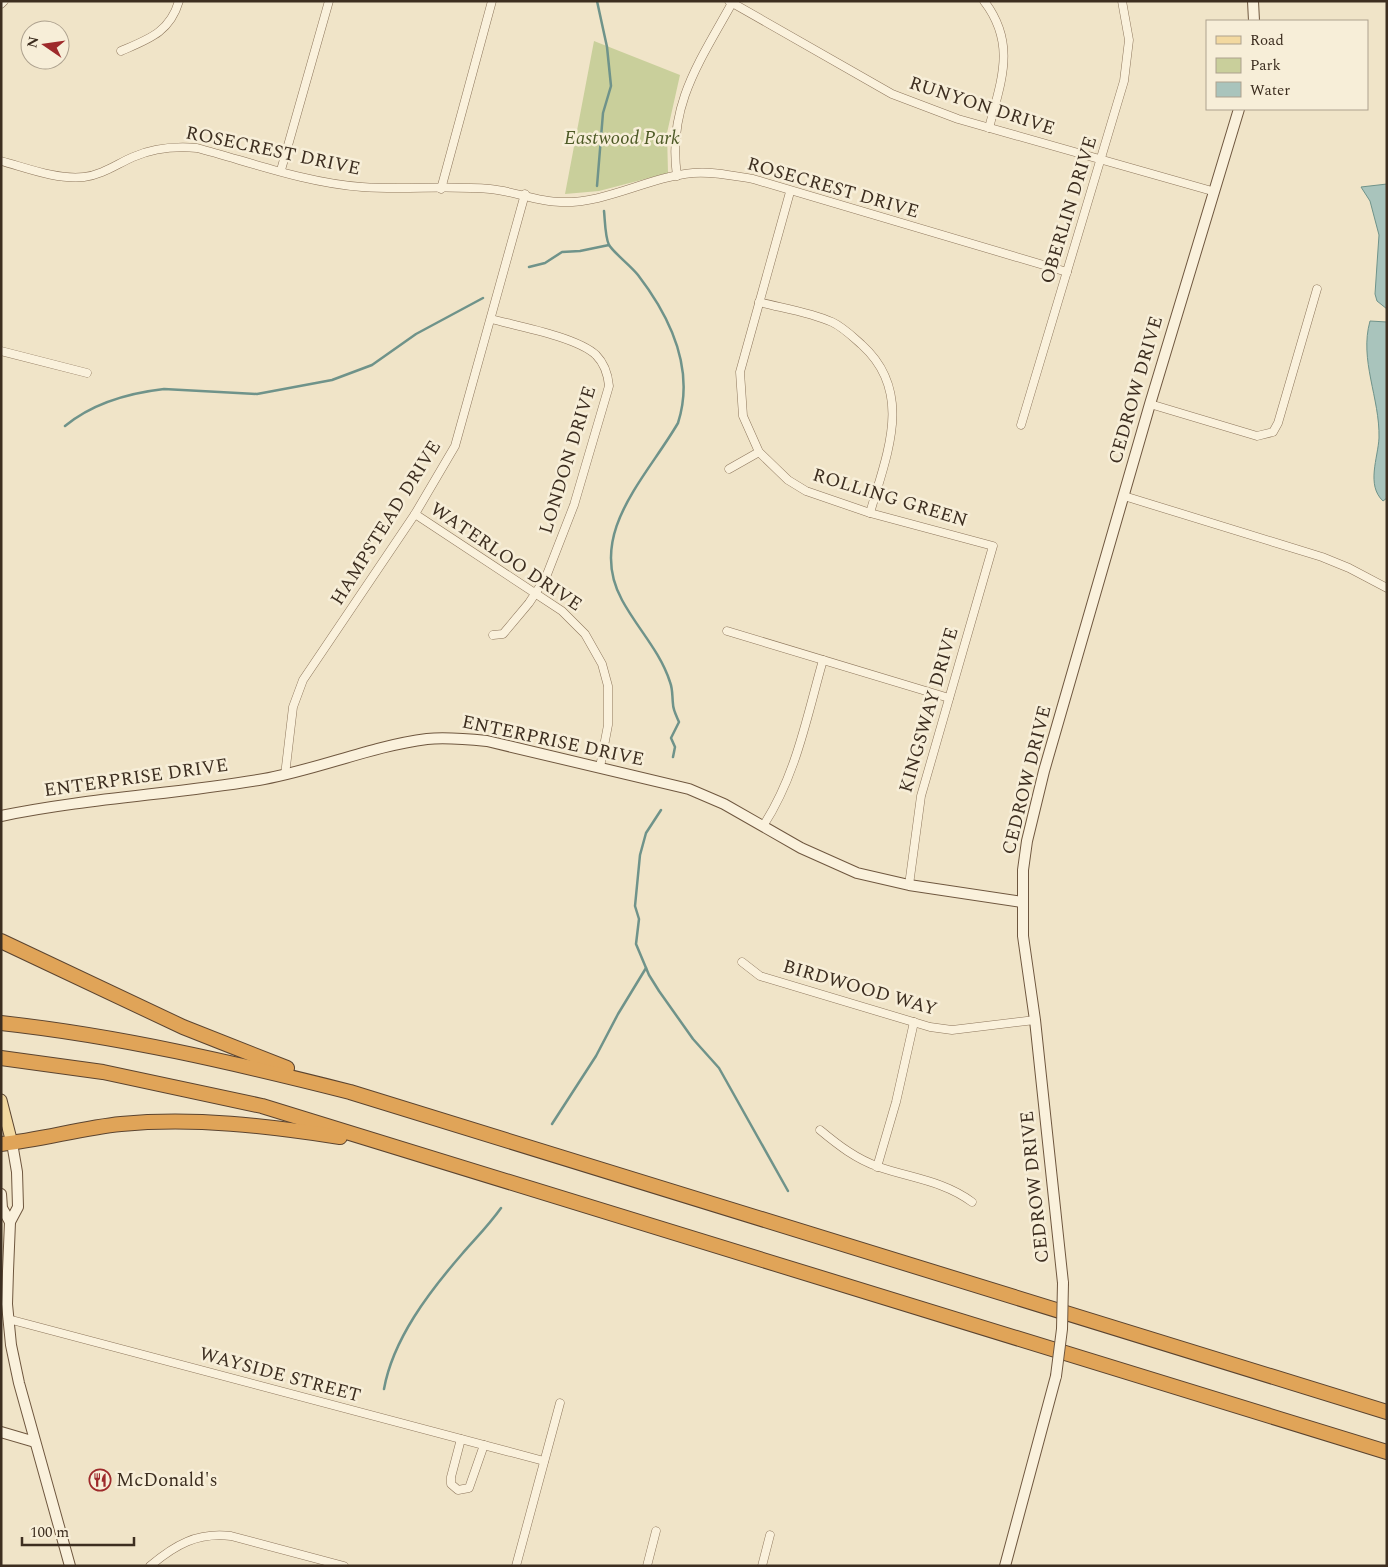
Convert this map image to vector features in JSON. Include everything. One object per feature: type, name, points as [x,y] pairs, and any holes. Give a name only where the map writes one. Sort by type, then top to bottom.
[{"type":"highway","points":[[1,941],[200,1034],[350,1092]]},
{"type":"highway","points":[[1,1023],[85,1033],[174,1050],[350,1092],[1387,1412]]},
{"type":"highway","points":[[1,1058],[111,1074],[222,1096],[300,1117],[378,1143],[1387,1452]]},
{"type":"highway","points":[[7,1144],[102,1126],[184,1121],[253,1124],[378,1143]]},
{"type":"main road","points":[[1,1100],[7,1144]]},
{"type":"street","points":[[1,4],[4,1]]},
{"type":"street","points":[[121,51],[153,37],[174,16],[179,1]]},
{"type":"street","points":[[281,170],[329,1]]},
{"type":"street","points":[[441,189],[492,1]]},
{"type":"street","points":[[984,1],[999,28],[1004,49],[1003,73],[989,128]]},
{"type":"street","name":"OBERLIN DRIVE","points":[[1021,424],[1124,81],[1128,60],[1127,21],[1122,1]]},
{"type":"street","points":[[1252,1],[1254,20]]},
{"type":"street","points":[[677,176],[675,134],[687,85],[731,2]]},
{"type":"street","name":"RUNYON DRIVE","points":[[731,2],[892,94],[958,120],[1212,191]]},
{"type":"street","name":"CEDROW DRIVE","points":[[1005,1566],[1056,1376],[1062,1329],[1062,1283],[1035,1020],[1022,936],[1023,870],[1033,813],[1212,191],[1239,110]]},
{"type":"street","name":"ROSECREST DRIVE","points":[[1,162],[65,177],[84,177],[99,174],[153,150],[177,146],[196,148],[281,170],[360,187],[441,189],[468,187],[525,194],[560,202],[583,201],[694,172],[753,180],[1067,272]]},
{"type":"street","name":"ROLLING GREEN","points":[[790,192],[740,372],[740,399],[743,416],[759,452],[788,480],[805,490],[870,513],[994,546]]},
{"type":"street","name":"HAMPSTEAD DRIVE","points":[[285,774],[293,707],[303,680],[415,514],[455,446],[525,194]]},
{"type":"street","points":[[1150,404],[1257,436],[1273,432],[1278,423],[1317,289]]},
{"type":"street","points":[[758,302],[832,322],[870,353],[882,372],[891,394],[893,426],[870,513]]},
{"type":"street","name":"LONDON DRIVE","points":[[491,319],[550,335],[587,348],[601,360],[609,378],[608,393],[574,505],[546,577],[503,634],[493,635]]},
{"type":"street","points":[[1,351],[87,373]]},
{"type":"street","points":[[728,469],[759,452]]},
{"type":"street","points":[[1124,496],[1322,557],[1349,568],[1387,588]]},
{"type":"street","name":"WATERLOO DRIVE","points":[[415,514],[562,611],[577,625],[592,644],[602,664],[608,686],[610,708],[600,767]]},
{"type":"street","name":"KINGSWAY DRIVE","points":[[909,885],[921,796],[994,546]]},
{"type":"street","points":[[727,631],[949,698]]},
{"type":"street","points":[[763,826],[779,802],[790,775],[823,660]]},
{"type":"street","name":"ENTERPRISE DRIVE","points":[[1,816],[91,800],[285,774],[407,742],[448,738],[487,741],[689,789],[724,804],[836,865],[873,877],[909,885],[1022,902]]},
{"type":"street","name":"BIRDWOOD WAY","points":[[742,962],[760,976],[914,1022],[952,1030],[1035,1020]]},
{"type":"street","points":[[877,1166],[896,1102],[914,1022]]},
{"type":"street","points":[[820,1130],[845,1150],[877,1166],[948,1187],[972,1202]]},
{"type":"street","points":[[7,1144],[17,1172],[18,1208],[10,1222],[8,1319],[14,1363],[70,1566]]},
{"type":"street","points":[[1,1194],[2,1208],[10,1222]]},
{"type":"street","name":"WAYSIDE STREET","points":[[8,1319],[544,1461]]},
{"type":"street","points":[[516,1566],[560,1404]]},
{"type":"street","points":[[1,1432],[36,1442]]},
{"type":"street","points":[[461,1439],[451,1477],[452,1484],[458,1490],[469,1488],[484,1446]]},
{"type":"street","points":[[647,1566],[656,1530]]},
{"type":"street","points":[[150,1566],[184,1542],[212,1535],[230,1536],[344,1566]]},
{"type":"street","points":[[762,1566],[770,1535]]},
{"type":"green space","name":"Eastwood Park","points":[[594,41],[680,75],[667,133],[668,173],[599,191],[565,194]]},
{"type":"water","points":[[1387,184],[1387,309],[1377,301],[1375,294],[1379,235],[1370,201],[1361,187]]},
{"type":"water","points":[[1370,321],[1387,322],[1387,498],[1383,501],[1378,495],[1374,479],[1379,438],[1376,408],[1368,365],[1367,336]]},
{"type":"waterway","points":[[597,1],[607,47],[611,86],[603,113],[597,186]]},
{"type":"waterway","points":[[604,211],[609,245],[638,275],[661,309],[677,345],[682,364],[683,403],[678,423],[624,507],[615,529],[611,552],[613,576],[622,600],[660,660],[671,685],[674,709],[679,722],[671,738],[675,747],[673,757]]},
{"type":"waterway","points":[[529,267],[545,263],[562,252],[580,251],[609,245]]},
{"type":"waterway","points":[[65,426],[99,405],[125,396],[151,391],[164,389],[257,394],[332,380],[372,365],[416,334],[483,298]]},
{"type":"waterway","points":[[661,810],[646,833],[640,855],[635,906],[639,919],[636,944],[649,975],[659,991],[693,1039],[719,1068],[788,1191]]},
{"type":"waterway","points":[[552,1124],[596,1056],[618,1014],[646,968]]},
{"type":"waterway","points":[[384,1389],[395,1352],[414,1317],[437,1284],[501,1208]]},
{"type":"place","name":"McDonald's","points":[[100,1480]]}]
